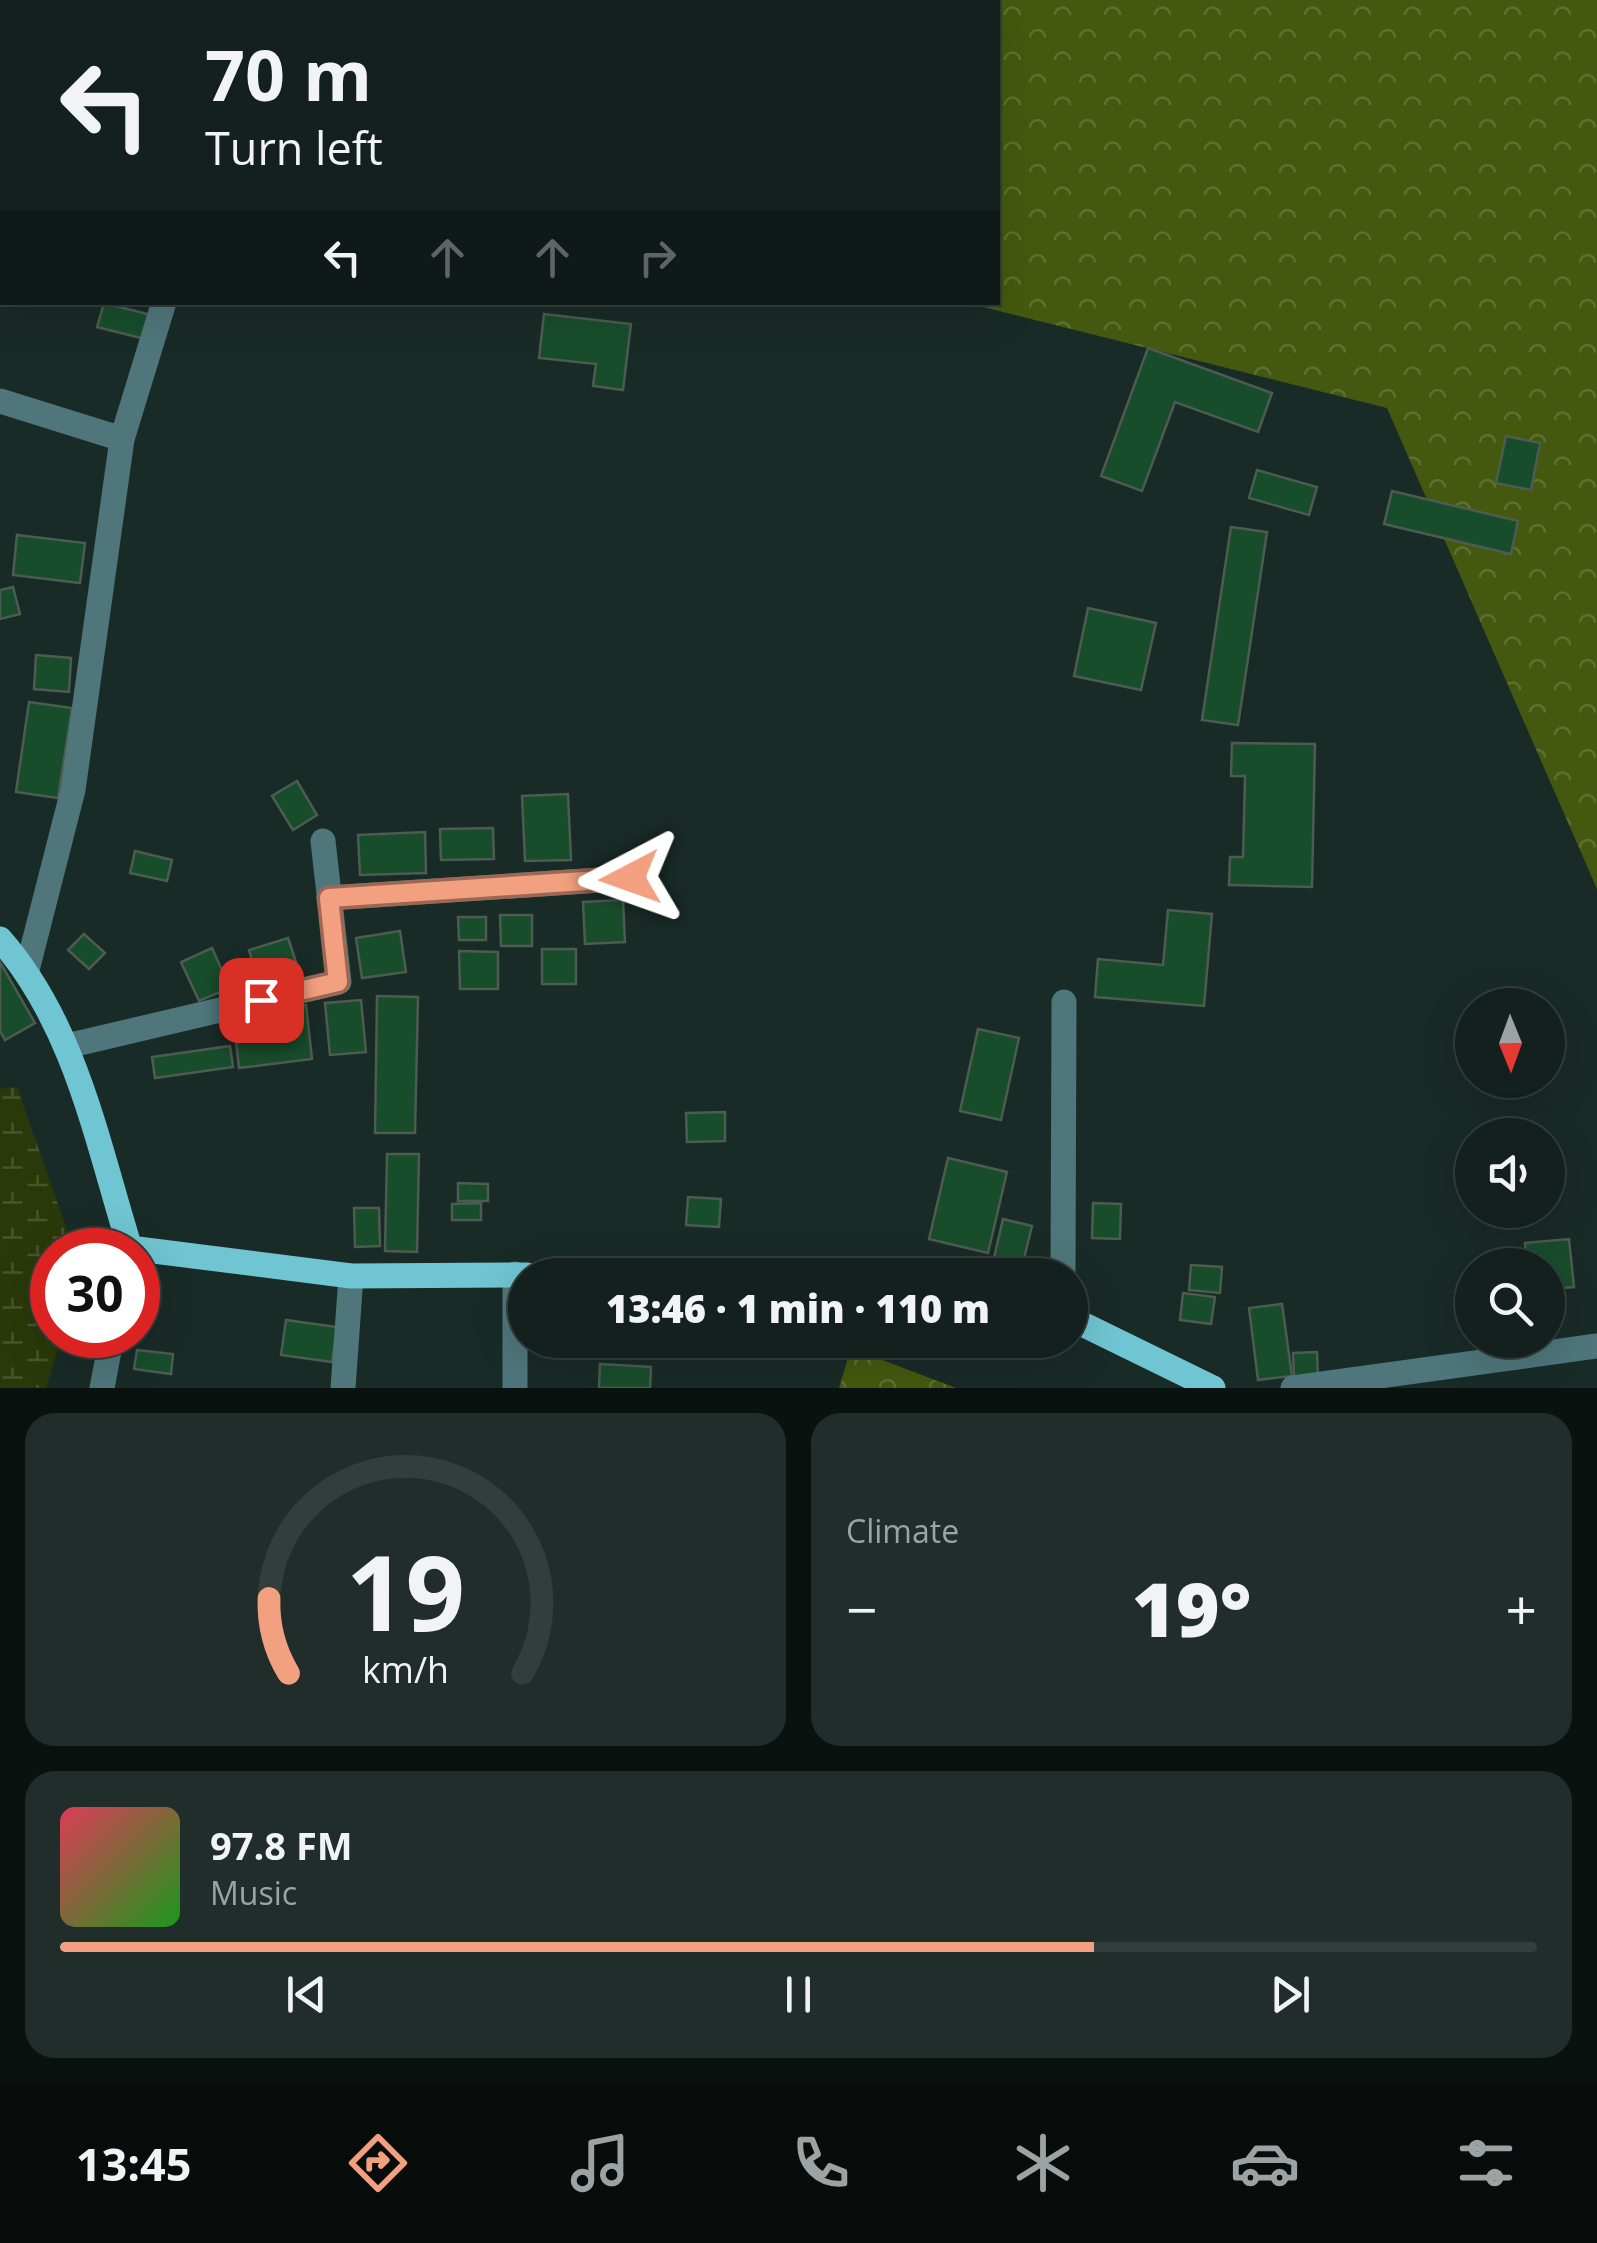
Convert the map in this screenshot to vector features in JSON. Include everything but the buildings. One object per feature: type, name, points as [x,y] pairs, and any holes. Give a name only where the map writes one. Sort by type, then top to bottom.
[{"type":"main road","points":[[0,940],[27,970],[67,1046],[123,1228]]},
{"type":"main road","points":[[160,1253],[351,1276],[508,1275]]},
{"type":"main road","points":[[1088,1327],[1213,1388]]},
{"type":"street","points":[[27,970],[73,790],[122,438],[163,305]]},
{"type":"street","points":[[0,402],[122,438]]},
{"type":"street","points":[[67,1046],[338,982],[323,841]]},
{"type":"street","points":[[329,898],[630,878]]},
{"type":"street","points":[[1063,1258],[1064,1002]]},
{"type":"street","points":[[343,1388],[351,1276]]},
{"type":"street","points":[[1293,1388],[1597,1346]]},
{"type":"street","points":[[102,1388],[108,1358]]},
{"type":"street","points":[[515,1388],[517,1358]]},
{"type":"green space","points":[[1000,0],[1597,0],[1597,889],[1387,408],[975,305],[1000,305]]},
{"type":"green space","points":[[17,1087],[66,1228],[30,1228],[30,1358],[55,1358],[46,1388],[0,1388],[0,1089]]},
{"type":"green space","points":[[848,1358],[877,1358],[956,1388],[839,1388]]},
{"type":"route","points":[[261,1000],[338,982],[329,898],[630,878]]}]
